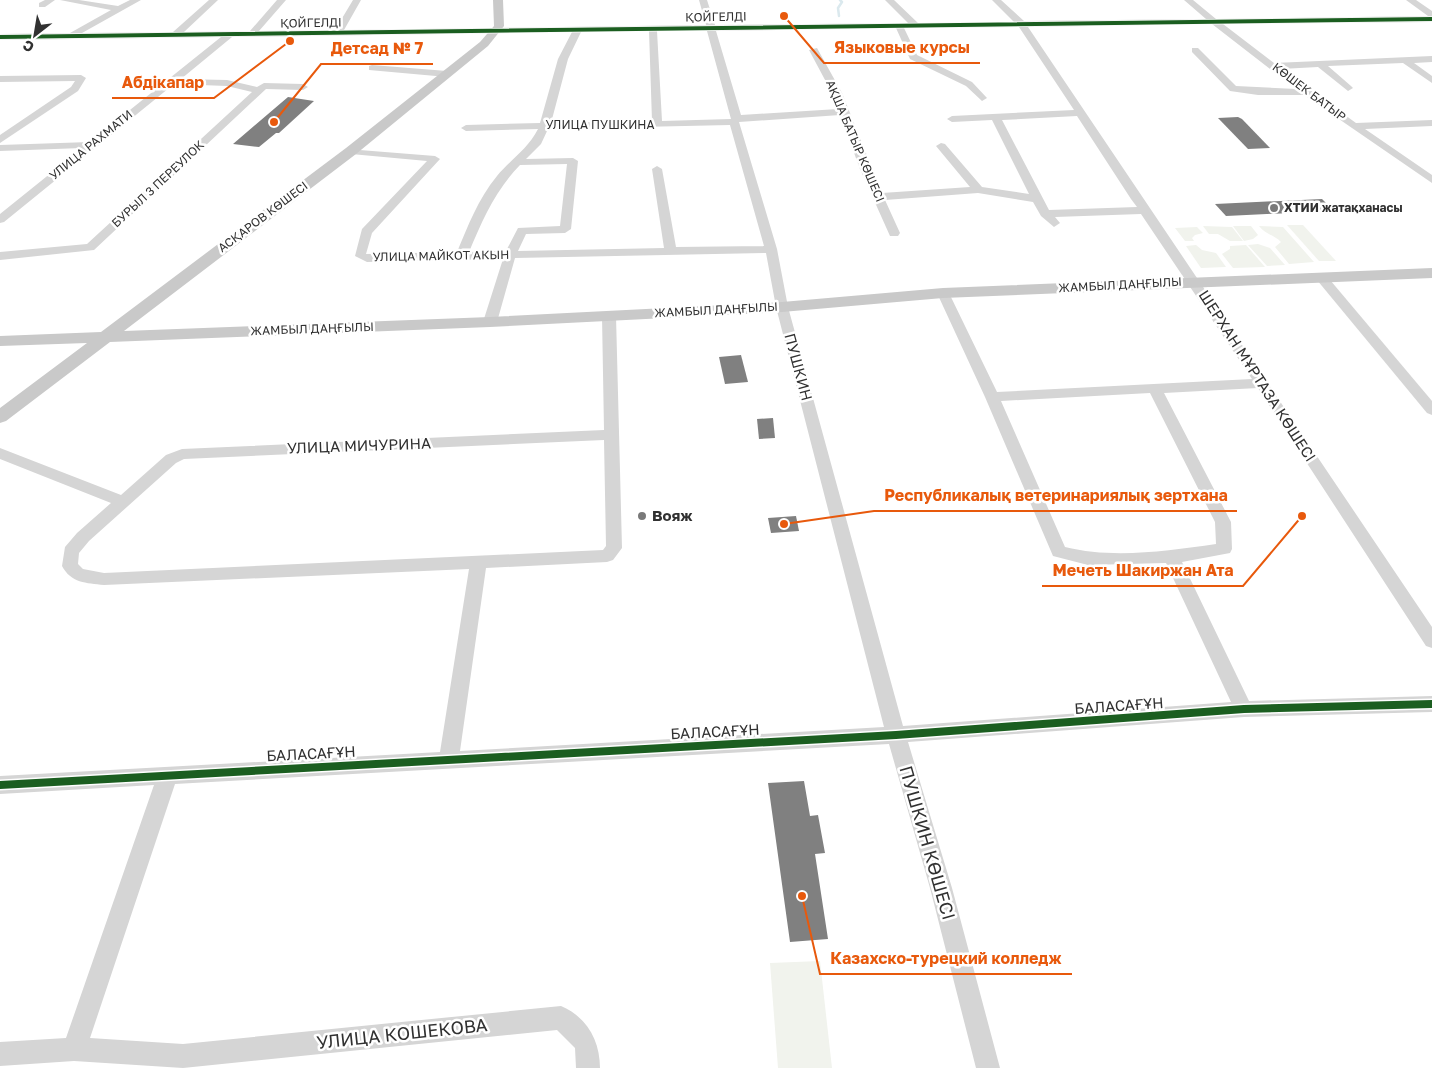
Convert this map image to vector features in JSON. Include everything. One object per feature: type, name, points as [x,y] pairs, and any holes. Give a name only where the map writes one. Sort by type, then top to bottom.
[{"type":"main road","points":[[494,32],[499,26],[498,0]]},
{"type":"main road","name":"АСҚАРОВ КӨШЕСІ","points":[[0,417],[352,151],[484,44],[494,32]]},
{"type":"main road","name":"ЖАМБЫЛ ДАҢҒЫЛЫ","points":[[0,341],[490,322],[782,307],[943,293],[1196,281],[1432,273]]},
{"type":"street","points":[[42,5],[51,0]]},
{"type":"street","points":[[64,0],[119,10]]},
{"type":"street","points":[[71,36],[137,0]]},
{"type":"street","points":[[175,35],[214,0]]},
{"type":"street","points":[[251,34],[282,0]]},
{"type":"street","points":[[337,34],[357,0]]},
{"type":"street","name":"ПУШКИН","points":[[703,0],[771,250],[782,307],[896,734]]},
{"type":"street","points":[[889,0],[915,25]]},
{"type":"street","name":"ШЕРХАН МҰРТАЗА КӨШЕСІ","points":[[996,0],[1022,24],[1144,210],[1196,281],[1432,641]]},
{"type":"street","name":"КӨШЕК БАТЫР","points":[[1188,0],[1212,21],[1353,126],[1432,180]]},
{"type":"street","points":[[1410,0],[1432,15]]},
{"type":"street","name":"ҚОЙГЕЛДІ","points":[[0,37],[1432,19]]},
{"type":"street","points":[[899,26],[913,57],[969,84],[982,98]]},
{"type":"street","points":[[653,30],[657,125]]},
{"type":"street","points":[[462,256],[484,203],[501,178],[537,142],[545,125],[563,59],[577,31]]},
{"type":"street","name":"УЛИЦА РАХМАТИ","points":[[0,220],[90,145],[229,35]]},
{"type":"street","name":"АҚША БАТЫР КӨШЕСІ","points":[[814,50],[838,92],[844,112],[894,233]]},
{"type":"street","points":[[1196,50],[1233,89],[1251,92],[1308,92]]},
{"type":"street","points":[[1274,66],[1432,59]]},
{"type":"street","points":[[1406,60],[1432,80]]},
{"type":"street","points":[[1320,64],[1348,88]]},
{"type":"street","points":[[372,68],[447,74]]},
{"type":"street","points":[[0,79],[81,78],[76,89],[0,140]]},
{"type":"street","points":[[171,81],[229,84],[258,91]]},
{"type":"street","name":"БУРЫЛ 3 ПЕРЕУЛОК","points":[[0,256],[90,247],[264,86],[304,87]]},
{"type":"street","name":"УЛИЦА ПУШКИНА","points":[[466,128],[545,125],[657,125],[844,112]]},
{"type":"street","points":[[952,119],[1079,113]]},
{"type":"street","points":[[995,116],[1045,214],[1054,223]]},
{"type":"street","points":[[1353,126],[1432,123]]},
{"type":"street","points":[[0,148],[90,145]]},
{"type":"street","points":[[941,146],[978,190]]},
{"type":"street","name":"УЛИЦА МАЙКОТ АКЫН","points":[[352,151],[435,159],[366,232],[361,256],[367,258],[771,250]]},
{"type":"street","points":[[490,322],[510,256],[522,231],[565,229],[573,161],[519,162]]},
{"type":"street","points":[[657,169],[671,251]]},
{"type":"street","points":[[878,197],[978,190],[1038,199]]},
{"type":"street","points":[[1045,214],[1144,210]]},
{"type":"street","points":[[1321,277],[1432,410]]},
{"type":"street","points":[[943,293],[992,397],[1059,552],[1088,559],[1170,557],[1224,549],[1224,522],[1154,387]]},
{"type":"street","name":"УЛИЦА МИЧУРИНА","points":[[609,316],[614,548],[608,556],[104,579],[78,575],[70,566],[70,551],[171,459],[187,453],[611,435]]},
{"type":"street","points":[[992,397],[1154,387],[1262,383]]},
{"type":"street","points":[[0,453],[124,502]]},
{"type":"street","points":[[1170,557],[1244,709]]},
{"type":"street","points":[[449,759],[479,562]]},
{"type":"street","name":"БАЛАСАҒҰН","points":[[0,785],[896,734],[1244,709],[1432,704]]},
{"type":"street","name":"ПУШКИН КӨШЕСІ","points":[[896,734],[941,888],[988,1068]]},
{"type":"street","points":[[74,1049],[168,774]]},
{"type":"street","name":"УЛИЦА КОШЕКОВА","points":[[0,1054],[74,1049],[182,1062],[561,1018],[578,1033],[589,1052],[588,1068]]},
{"type":"shaded area","points":[[1287,225],[1303,225],[1336,261],[1319,261]]},
{"type":"shaded area","points":[[1203,226],[1232,227],[1243,241],[1230,241],[1218,234],[1209,234]]},
{"type":"shaded area","points":[[1233,226],[1251,226],[1258,235],[1253,239],[1244,241]]},
{"type":"shaded area","points":[[1259,226],[1283,227],[1314,262],[1289,264],[1275,247],[1281,242]]},
{"type":"shaded area","points":[[1197,227],[1203,233],[1195,235],[1192,238],[1194,241],[1185,241],[1175,228]]},
{"type":"shaded area","points":[[1258,244],[1270,248],[1285,265],[1267,266],[1248,245]]},
{"type":"shaded area","points":[[1196,245],[1202,250],[1216,253],[1226,267],[1201,268],[1186,246]]},
{"type":"shaded area","points":[[1246,245],[1265,267],[1233,268],[1222,254],[1230,249],[1230,246]]},
{"type":"shaded area","points":[[820,961],[832,1068],[778,1068],[770,963]]},
{"type":"building","points":[[288,97],[314,101],[279,133],[276,133],[259,147],[233,144]]},
{"type":"building","points":[[1238,117],[1270,148],[1248,149],[1218,118]]},
{"type":"building","name":"ХТИИ жатақханасы","points":[[1322,199],[1334,211],[1226,216],[1215,204]]},
{"type":"building","points":[[741,355],[748,382],[725,384],[719,357]]},
{"type":"building","points":[[773,418],[775,438],[759,439],[757,419]]},
{"type":"building","points":[[796,516],[799,531],[771,533],[768,518]]},
{"type":"building","points":[[804,781],[810,816],[818,815],[825,853],[815,854],[828,939],[790,942],[768,783]]},
{"type":"waterway","points":[[839,16],[838,8],[842,2],[840,0]]},
{"type":"cycle path","points":[[0,37],[1432,19]]},
{"type":"cycle path","points":[[0,785],[896,735],[1244,709],[1432,704]]},
{"type":"place","name":"Языковые курсы","points":[[784,16]]},
{"type":"place","name":"Абдiкапар","points":[[290,41]]},
{"type":"place","name":"Детсад № 7","points":[[274,122]]},
{"type":"place","name":"ХТИИ жатақханасы","points":[[1274,208]]},
{"type":"place","name":"Вояж","points":[[642,516]]},
{"type":"place","name":"Мечеть Шакиржан Ата","points":[[1302,516]]},
{"type":"place","name":"Республикалық ветеринариялық зертхана","points":[[784,524]]},
{"type":"place","name":"Казахско-турецкий колледж","points":[[802,896]]}]
